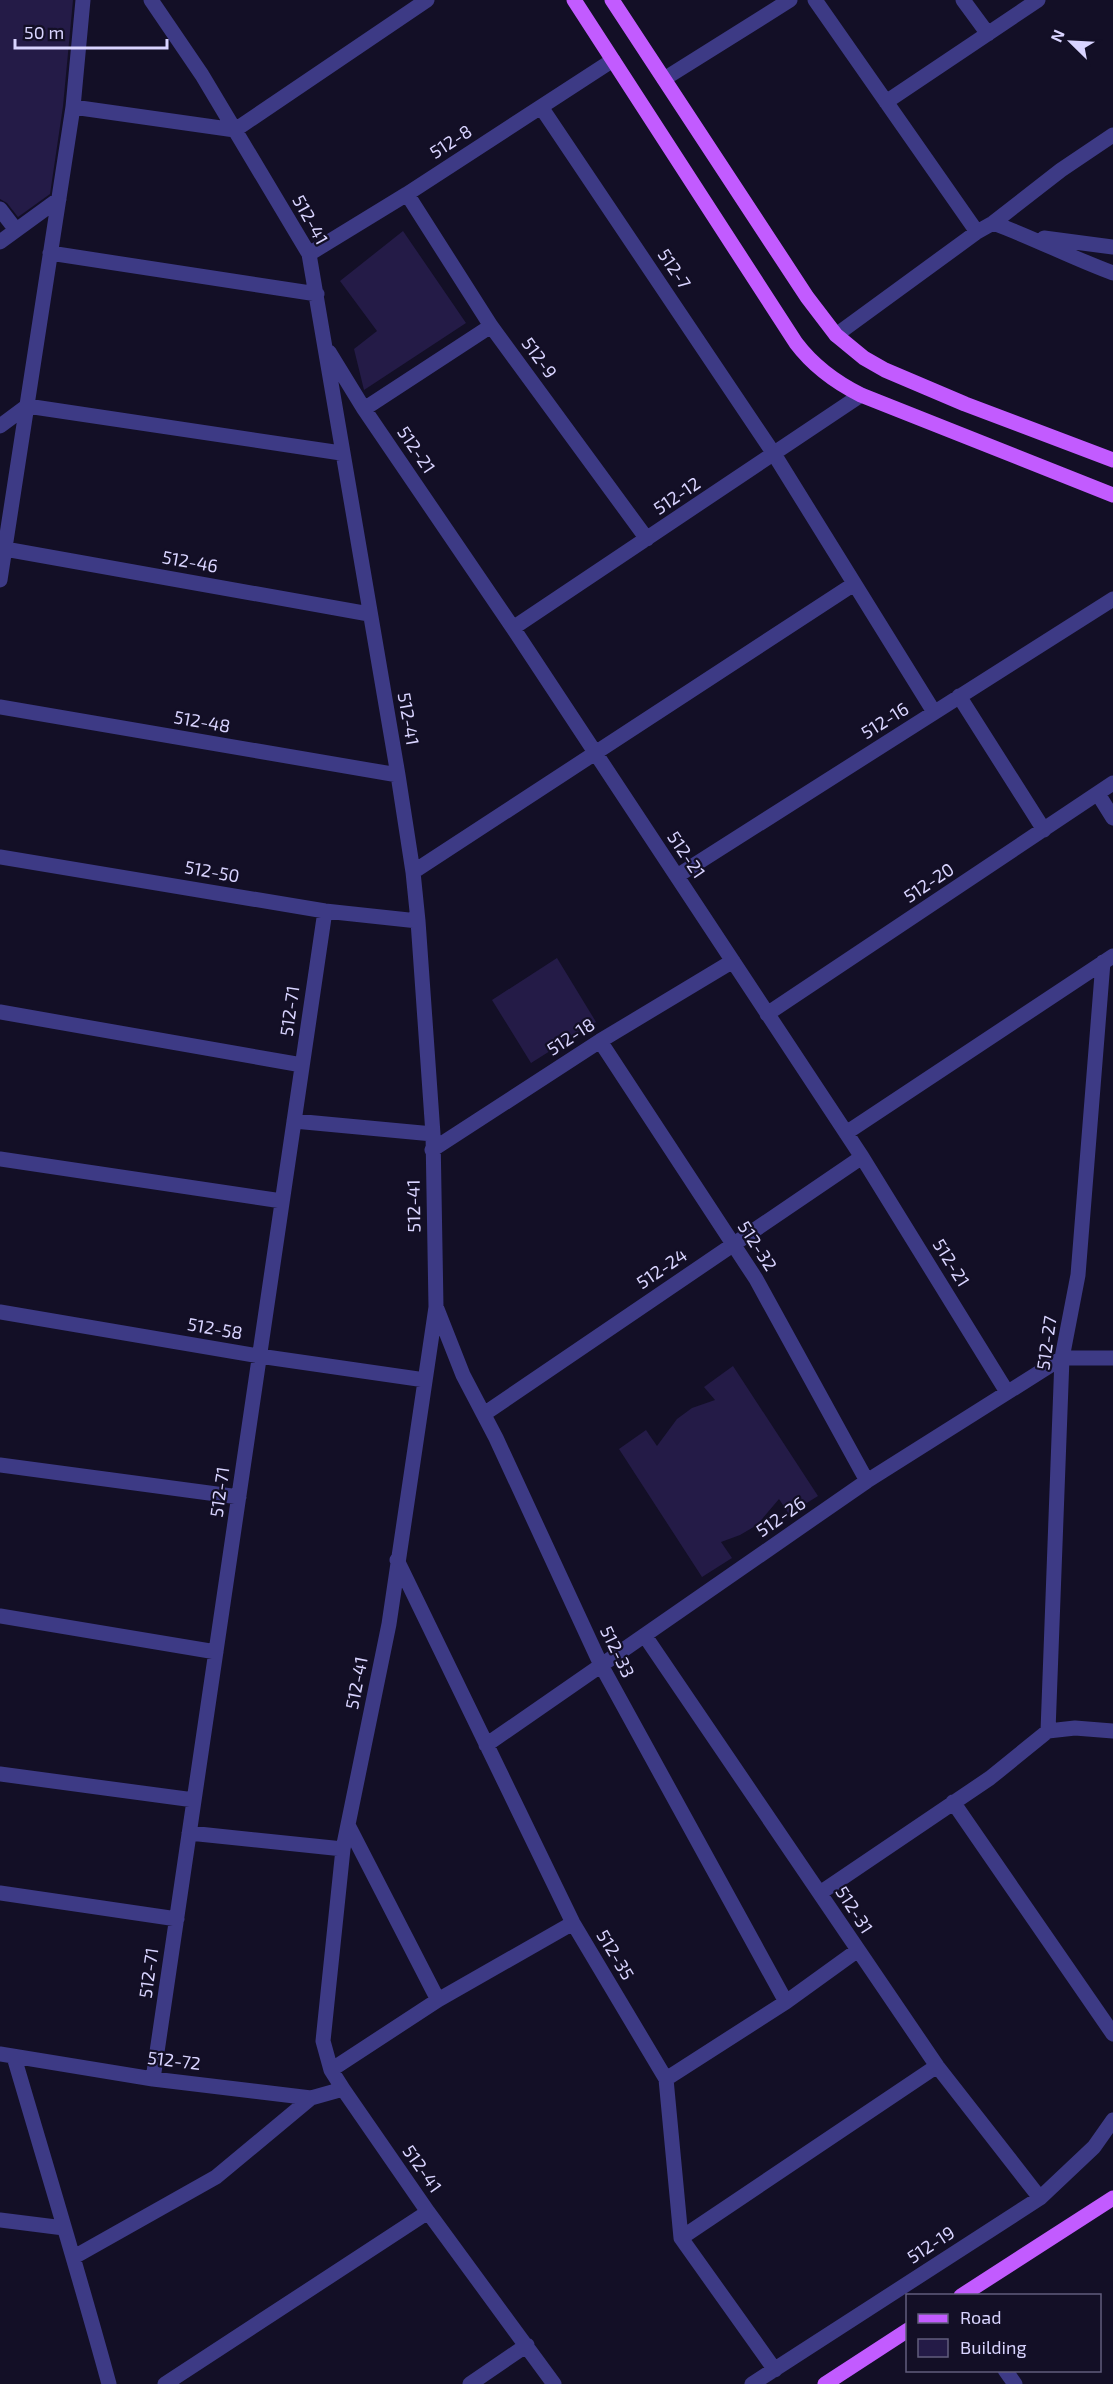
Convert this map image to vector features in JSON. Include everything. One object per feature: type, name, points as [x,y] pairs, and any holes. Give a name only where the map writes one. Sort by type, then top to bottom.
[{"type":"main road","points":[[574,0],[806,357],[840,384],[861,395],[1113,495]]},
{"type":"main road","points":[[612,0],[807,297],[836,335],[864,358],[909,381],[1113,460]]},
{"type":"main road","points":[[963,2294],[1113,2198]]},
{"type":"main road","points":[[825,2384],[906,2331]]},
{"type":"street","points":[[0,580],[73,106],[83,0]]},
{"type":"street","points":[[73,106],[235,130],[427,0]]},
{"type":"street","points":[[664,79],[790,0]]},
{"type":"street","points":[[815,0],[977,232]]},
{"type":"street","points":[[963,0],[988,34]]},
{"type":"street","points":[[886,102],[1038,0]]},
{"type":"street","name":"512-41","points":[[152,1],[202,75],[309,254],[341,453],[398,775],[418,921],[433,1142],[436,1307],[389,1624],[343,1849],[323,2041],[331,2070],[343,2089],[428,2212],[554,2384]]},
{"type":"street","name":"512-8","points":[[309,254],[407,194],[613,60]]},
{"type":"street","name":"512-7","points":[[541,106],[774,454],[934,712]]},
{"type":"street","points":[[836,335],[977,232],[993,223],[1061,170],[1113,135]]},
{"type":"street","name":"512-9","points":[[407,194],[491,326],[647,540]]},
{"type":"street","points":[[0,242],[59,199]]},
{"type":"street","points":[[0,209],[16,230]]},
{"type":"street","points":[[993,223],[1032,237],[1113,273]]},
{"type":"street","points":[[1032,237],[1113,247]]},
{"type":"street","points":[[50,253],[317,294]]},
{"type":"street","points":[[364,409],[491,326]]},
{"type":"street","name":"512-21","points":[[324,345],[364,409],[598,751],[677,876],[862,1157],[1007,1392]]},
{"type":"street","name":"512-12","points":[[513,628],[861,395]]},
{"type":"street","points":[[0,426],[27,406],[341,453]]},
{"type":"street","name":"512-46","points":[[5,549],[369,614]]},
{"type":"street","points":[[413,872],[854,584]]},
{"type":"street","name":"512-16","points":[[677,876],[1113,598]]},
{"type":"street","points":[[958,696],[1044,830]]},
{"type":"street","name":"512-48","points":[[0,707],[398,775]]},
{"type":"street","name":"512-20","points":[[767,1014],[1113,783]]},
{"type":"street","points":[[1098,794],[1113,818]]},
{"type":"street","name":"512-50","points":[[0,856],[325,911],[418,921]]},
{"type":"street","name":"512-71","points":[[153,2079],[325,911]]},
{"type":"street","points":[[846,1133],[1108,959]]},
{"type":"street","name":"512-27","points":[[1048,1731],[1062,1358],[1078,1275],[1108,959]]},
{"type":"street","name":"512-18","points":[[433,1142],[733,961]]},
{"type":"street","points":[[0,1012],[302,1065]]},
{"type":"street","name":"512-32","points":[[600,1041],[756,1279],[867,1480]]},
{"type":"street","points":[[294,1120],[433,1142]]},
{"type":"street","name":"512-24","points":[[484,1414],[862,1157]]},
{"type":"street","points":[[0,1159],[282,1201]]},
{"type":"street","name":"512-33","points":[[436,1307],[463,1375],[484,1414],[601,1665],[786,2002]]},
{"type":"street","name":"512-58","points":[[0,1312],[259,1356],[425,1380]]},
{"type":"street","points":[[1062,1358],[1113,1358]]},
{"type":"street","name":"512-26","points":[[486,1745],[867,1480],[1062,1358]]},
{"type":"street","points":[[0,1465],[239,1497]]},
{"type":"street","name":"512-35","points":[[397,1560],[573,1923],[666,2079],[681,2238]]},
{"type":"street","points":[[0,1616],[216,1652]]},
{"type":"street","name":"512-31","points":[[645,1636],[937,2066],[1040,2198]]},
{"type":"street","points":[[820,1893],[990,1778],[1048,1731],[1076,1728],[1113,1731]]},
{"type":"street","points":[[0,1774],[194,1800]]},
{"type":"street","points":[[953,1802],[1113,2034]]},
{"type":"street","points":[[349,1827],[438,2000]]},
{"type":"street","points":[[189,1833],[343,1849]]},
{"type":"street","points":[[0,1893],[177,1919]]},
{"type":"street","points":[[331,2070],[438,2000],[573,1923]]},
{"type":"street","points":[[666,2079],[786,2002],[858,1950]]},
{"type":"street","points":[[7,2055],[74,2257],[109,2384]]},
{"type":"street","name":"512-72","points":[[7,2055],[153,2079],[311,2098],[343,2089]]},
{"type":"street","points":[[775,2370],[681,2238],[937,2066]]},
{"type":"street","points":[[74,2257],[216,2177],[311,2098]]},
{"type":"street","name":"512-19","points":[[752,2384],[1040,2198],[1094,2147],[1113,2120]]},
{"type":"street","points":[[165,2384],[428,2212]]},
{"type":"street","points":[[0,2220],[64,2228]]},
{"type":"street","points":[[470,2384],[527,2345]]},
{"type":"building","points":[[0,0],[73,0],[63,106],[50,194],[18,217],[7,203],[0,199]]},
{"type":"building","points":[[403,231],[466,323],[364,390],[354,349],[377,331],[340,281]]},
{"type":"building","points":[[557,958],[596,1022],[531,1063],[492,1000]]},
{"type":"building","points":[[733,1366],[818,1496],[789,1514],[779,1499],[757,1525],[721,1542],[732,1558],[702,1577],[619,1449],[646,1430],[657,1446],[677,1419],[692,1408],[715,1400],[704,1387]]}]
